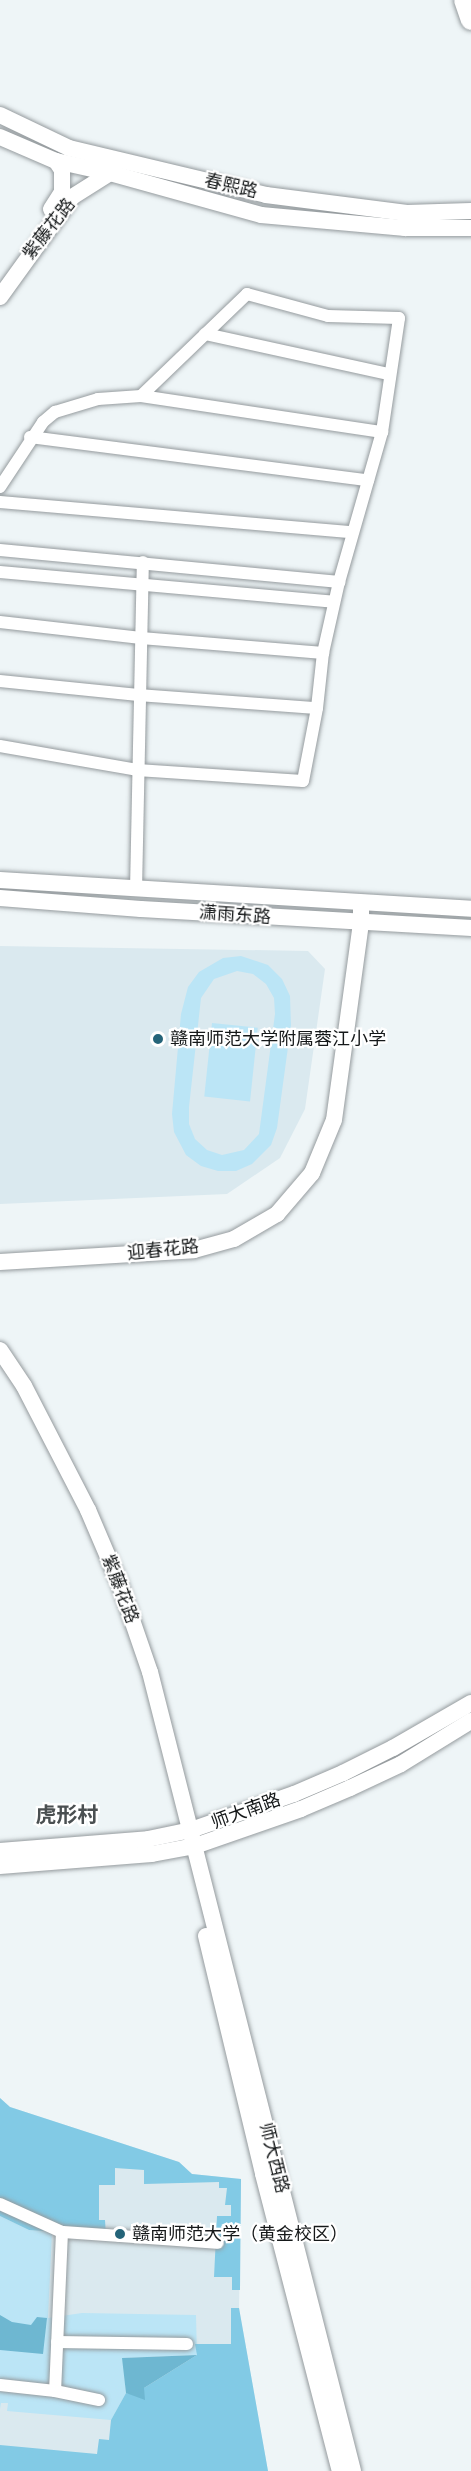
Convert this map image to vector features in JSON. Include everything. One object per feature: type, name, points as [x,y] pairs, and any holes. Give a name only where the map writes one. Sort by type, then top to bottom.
[{"type":"main road","points":[[464,0],[471,21]]},
{"type":"main road","name":"春熙路","points":[[0,115],[69,148],[266,195],[407,213],[471,211]]},
{"type":"main road","name":"春熙路","points":[[0,137],[56,161],[110,173],[261,215],[405,228],[471,228]]},
{"type":"main road","name":"紫藤花路","points":[[0,281],[62,192],[62,170],[56,161]]},
{"type":"main road","name":"紫藤花路","points":[[0,297],[72,197],[110,173]]},
{"type":"main road","name":"潇雨东路","points":[[0,880],[471,909]]},
{"type":"main road","name":"潇雨东路","points":[[0,898],[361,923],[471,928]]},
{"type":"main road","name":"迎春花路","points":[[0,1262],[194,1250],[234,1239],[277,1214],[312,1173],[334,1120],[361,923],[361,903]]},
{"type":"main road","name":"紫藤花路","points":[[0,1350],[24,1386],[57,1446],[88,1510],[120,1585],[161,1711],[188,1839]]},
{"type":"main road","name":"紫藤花路","points":[[0,1366],[49,1450],[112,1588],[142,1675],[188,1839]]},
{"type":"main road","name":"师大南路","points":[[0,1866],[152,1854],[343,1773],[429,1729],[471,1703]]},
{"type":"main road","name":"师大南路","points":[[0,1851],[148,1839],[188,1839],[301,1809],[400,1764],[471,1721]]},
{"type":"main road","name":"师大西路","points":[[188,1839],[263,2174],[340,2471]]},
{"type":"main road","name":"师大西路","points":[[188,1839],[353,2471]]},
{"type":"street","points":[[0,747],[137,770],[303,781],[317,708],[322,653],[333,603],[381,432],[399,318],[328,316],[247,294],[141,396]]},
{"type":"street","points":[[205,334],[389,374]]},
{"type":"street","points":[[0,487],[30,437],[43,422],[55,412],[98,399],[141,396],[381,432]]},
{"type":"street","points":[[30,437],[368,480]]},
{"type":"street","points":[[0,502],[352,532]]},
{"type":"street","points":[[0,550],[339,582]]},
{"type":"street","points":[[136,890],[138,695],[143,562]]},
{"type":"street","points":[[0,572],[142,583],[333,603]]},
{"type":"street","points":[[0,622],[141,638],[322,653]]},
{"type":"street","points":[[0,681],[138,695],[317,708]]},
{"type":"street","points":[[0,2204],[62,2232],[218,2243]]},
{"type":"street","points":[[55,2391],[62,2232]]},
{"type":"street","points":[[57,2342],[187,2344]]},
{"type":"street","points":[[0,2385],[55,2391],[99,2400]]},
{"type":"shaded area","name":"赣南师范大学附属蓉江小学","points":[[0,946],[308,951],[325,969],[305,1109],[280,1158],[227,1194],[0,1204]]},
{"type":"shaded area","points":[[241,956],[268,965],[282,979],[290,996],[291,1025],[277,1128],[271,1145],[252,1164],[236,1171],[218,1171],[201,1166],[186,1155],[174,1132],[172,1114],[181,1014],[188,987],[199,972],[223,958]],"holes":[[[237,971],[253,974],[266,984],[274,998],[275,1014],[259,1134],[244,1150],[222,1155],[207,1150],[195,1139],[189,1124],[201,998],[214,979]]]},
{"type":"shaded area","points":[[212,1023],[258,1028],[250,1101],[204,1097]]},
{"type":"shaded area","name":"赣南师范大学（黄金校区）","points":[[0,2098],[10,2107],[179,2162],[192,2174],[241,2179],[239,2308],[268,2471],[0,2471]]},
{"type":"shaded area","points":[[0,2098],[10,2107],[179,2162],[192,2174],[241,2179],[240,2290],[232,2290],[232,2277],[214,2277],[217,2216],[231,2216],[231,2205],[225,2205],[227,2188],[219,2188],[219,2182],[144,2184],[144,2170],[115,2168],[115,2185],[99,2185],[99,2220],[105,2220],[106,2236],[29,2230],[0,2216]]},
{"type":"shaded area","points":[[0,2216],[29,2230],[52,2232],[48,2318],[82,2313],[196,2315],[197,2355],[123,2358],[126,2393],[111,2420],[7,2411],[8,2403],[1,2403],[0,2409]]},
{"type":"shaded area","points":[[231,2308],[239,2308],[268,2471],[0,2471],[0,2445],[97,2454],[99,2439],[109,2440],[111,2420],[126,2393],[133,2394],[197,2355],[195,2344],[231,2344]]},
{"type":"shaded area","points":[[0,2315],[12,2322],[31,2325],[37,2317],[47,2318],[43,2354],[0,2350]]},
{"type":"shaded area","points":[[197,2355],[144,2388],[145,2400],[126,2393],[122,2358]]},
{"type":"place","name":"赣南师范大学附属蓉江小学","points":[[158,1039]]},
{"type":"place","name":"赣南师范大学（黄金校区）","points":[[120,2234]]},
{"type":"district","name":"虎形村","points":[[67,1814]]}]
